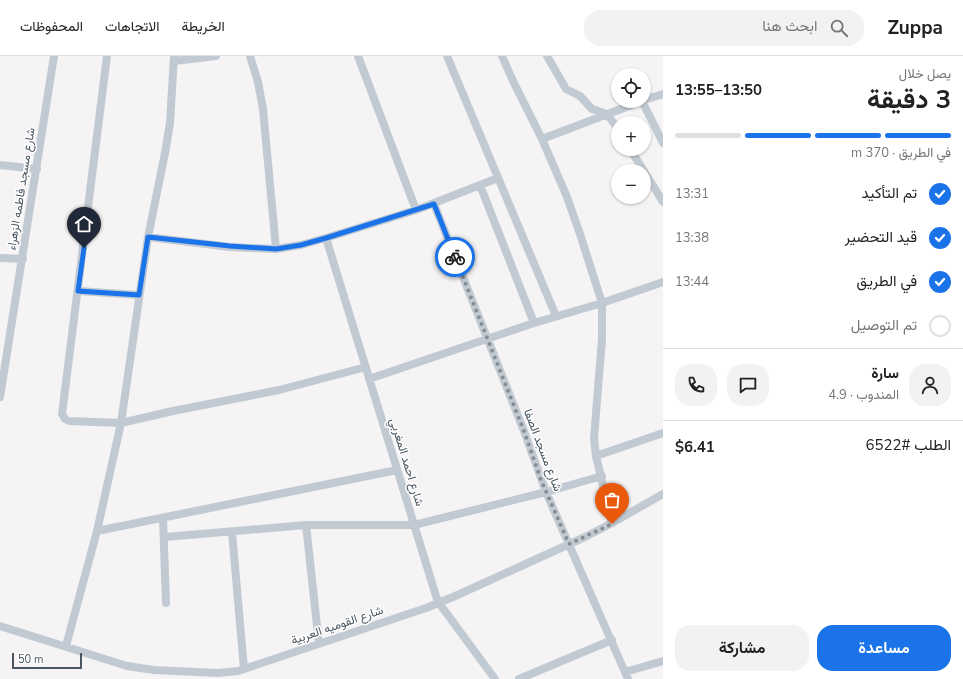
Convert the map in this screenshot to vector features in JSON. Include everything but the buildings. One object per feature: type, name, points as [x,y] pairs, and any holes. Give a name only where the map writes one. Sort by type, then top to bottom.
[{"type":"street","name":"شارع مسجد فاطمه الزهراء","points":[[0,398],[54,56]]},
{"type":"street","points":[[107,56],[62,414],[65,419],[69,421],[121,423],[279,390],[366,367]]},
{"type":"street","points":[[66,646],[97,531],[121,423],[148,237],[170,123],[174,58],[216,56]]},
{"type":"street","points":[[250,56],[258,82],[263,109],[276,249]]},
{"type":"street","points":[[358,56],[416,210]]},
{"type":"street","points":[[447,56],[556,316]]},
{"type":"street","points":[[502,56],[542,140],[566,197],[580,234],[602,303],[602,339],[594,438],[596,456],[602,476],[612,524]]},
{"type":"street","points":[[547,56],[566,89],[580,96],[592,108],[607,114],[611,119]]},
{"type":"street","points":[[651,98],[663,94]]},
{"type":"street","points":[[542,140],[624,108]]},
{"type":"street","points":[[646,108],[663,143]]},
{"type":"street","points":[[0,165],[37,169]]},
{"type":"street","points":[[148,237],[230,246],[276,249],[301,245],[434,204],[498,178]]},
{"type":"street","points":[[651,182],[663,202]]},
{"type":"street","points":[[480,185],[534,323]]},
{"type":"street","name":"شارع مسجد الصفا","points":[[434,204],[546,492],[627,675]]},
{"type":"street","name":"شارع احمد المغربي","points":[[326,238],[439,603],[495,679]]},
{"type":"street","points":[[0,258],[23,259]]},
{"type":"street","points":[[369,379],[488,340],[534,323],[602,303],[663,282]]},
{"type":"street","points":[[78,291],[139,295]]},
{"type":"street","points":[[596,456],[663,433]]},
{"type":"street","points":[[97,531],[397,470]]},
{"type":"street","points":[[165,537],[306,525],[414,524],[546,492],[602,476]]},
{"type":"street","name":"شارع القوميه العربية","points":[[0,626],[116,663],[146,670],[231,673],[439,603],[612,524],[663,494]]},
{"type":"street","points":[[163,518],[165,537],[166,604]]},
{"type":"street","points":[[306,525],[319,644]]},
{"type":"street","points":[[232,532],[244,669]]},
{"type":"street","points":[[519,679],[612,640]]},
{"type":"street","points":[[627,675],[663,661]]},
{"type":"way so far","points":[[455,257],[524,431],[541,480],[569,544],[612,524]]},
{"type":"route","points":[[84,248],[78,291],[139,295],[148,237],[193,243],[276,249],[301,245],[326,238],[434,204],[455,257]]}]
